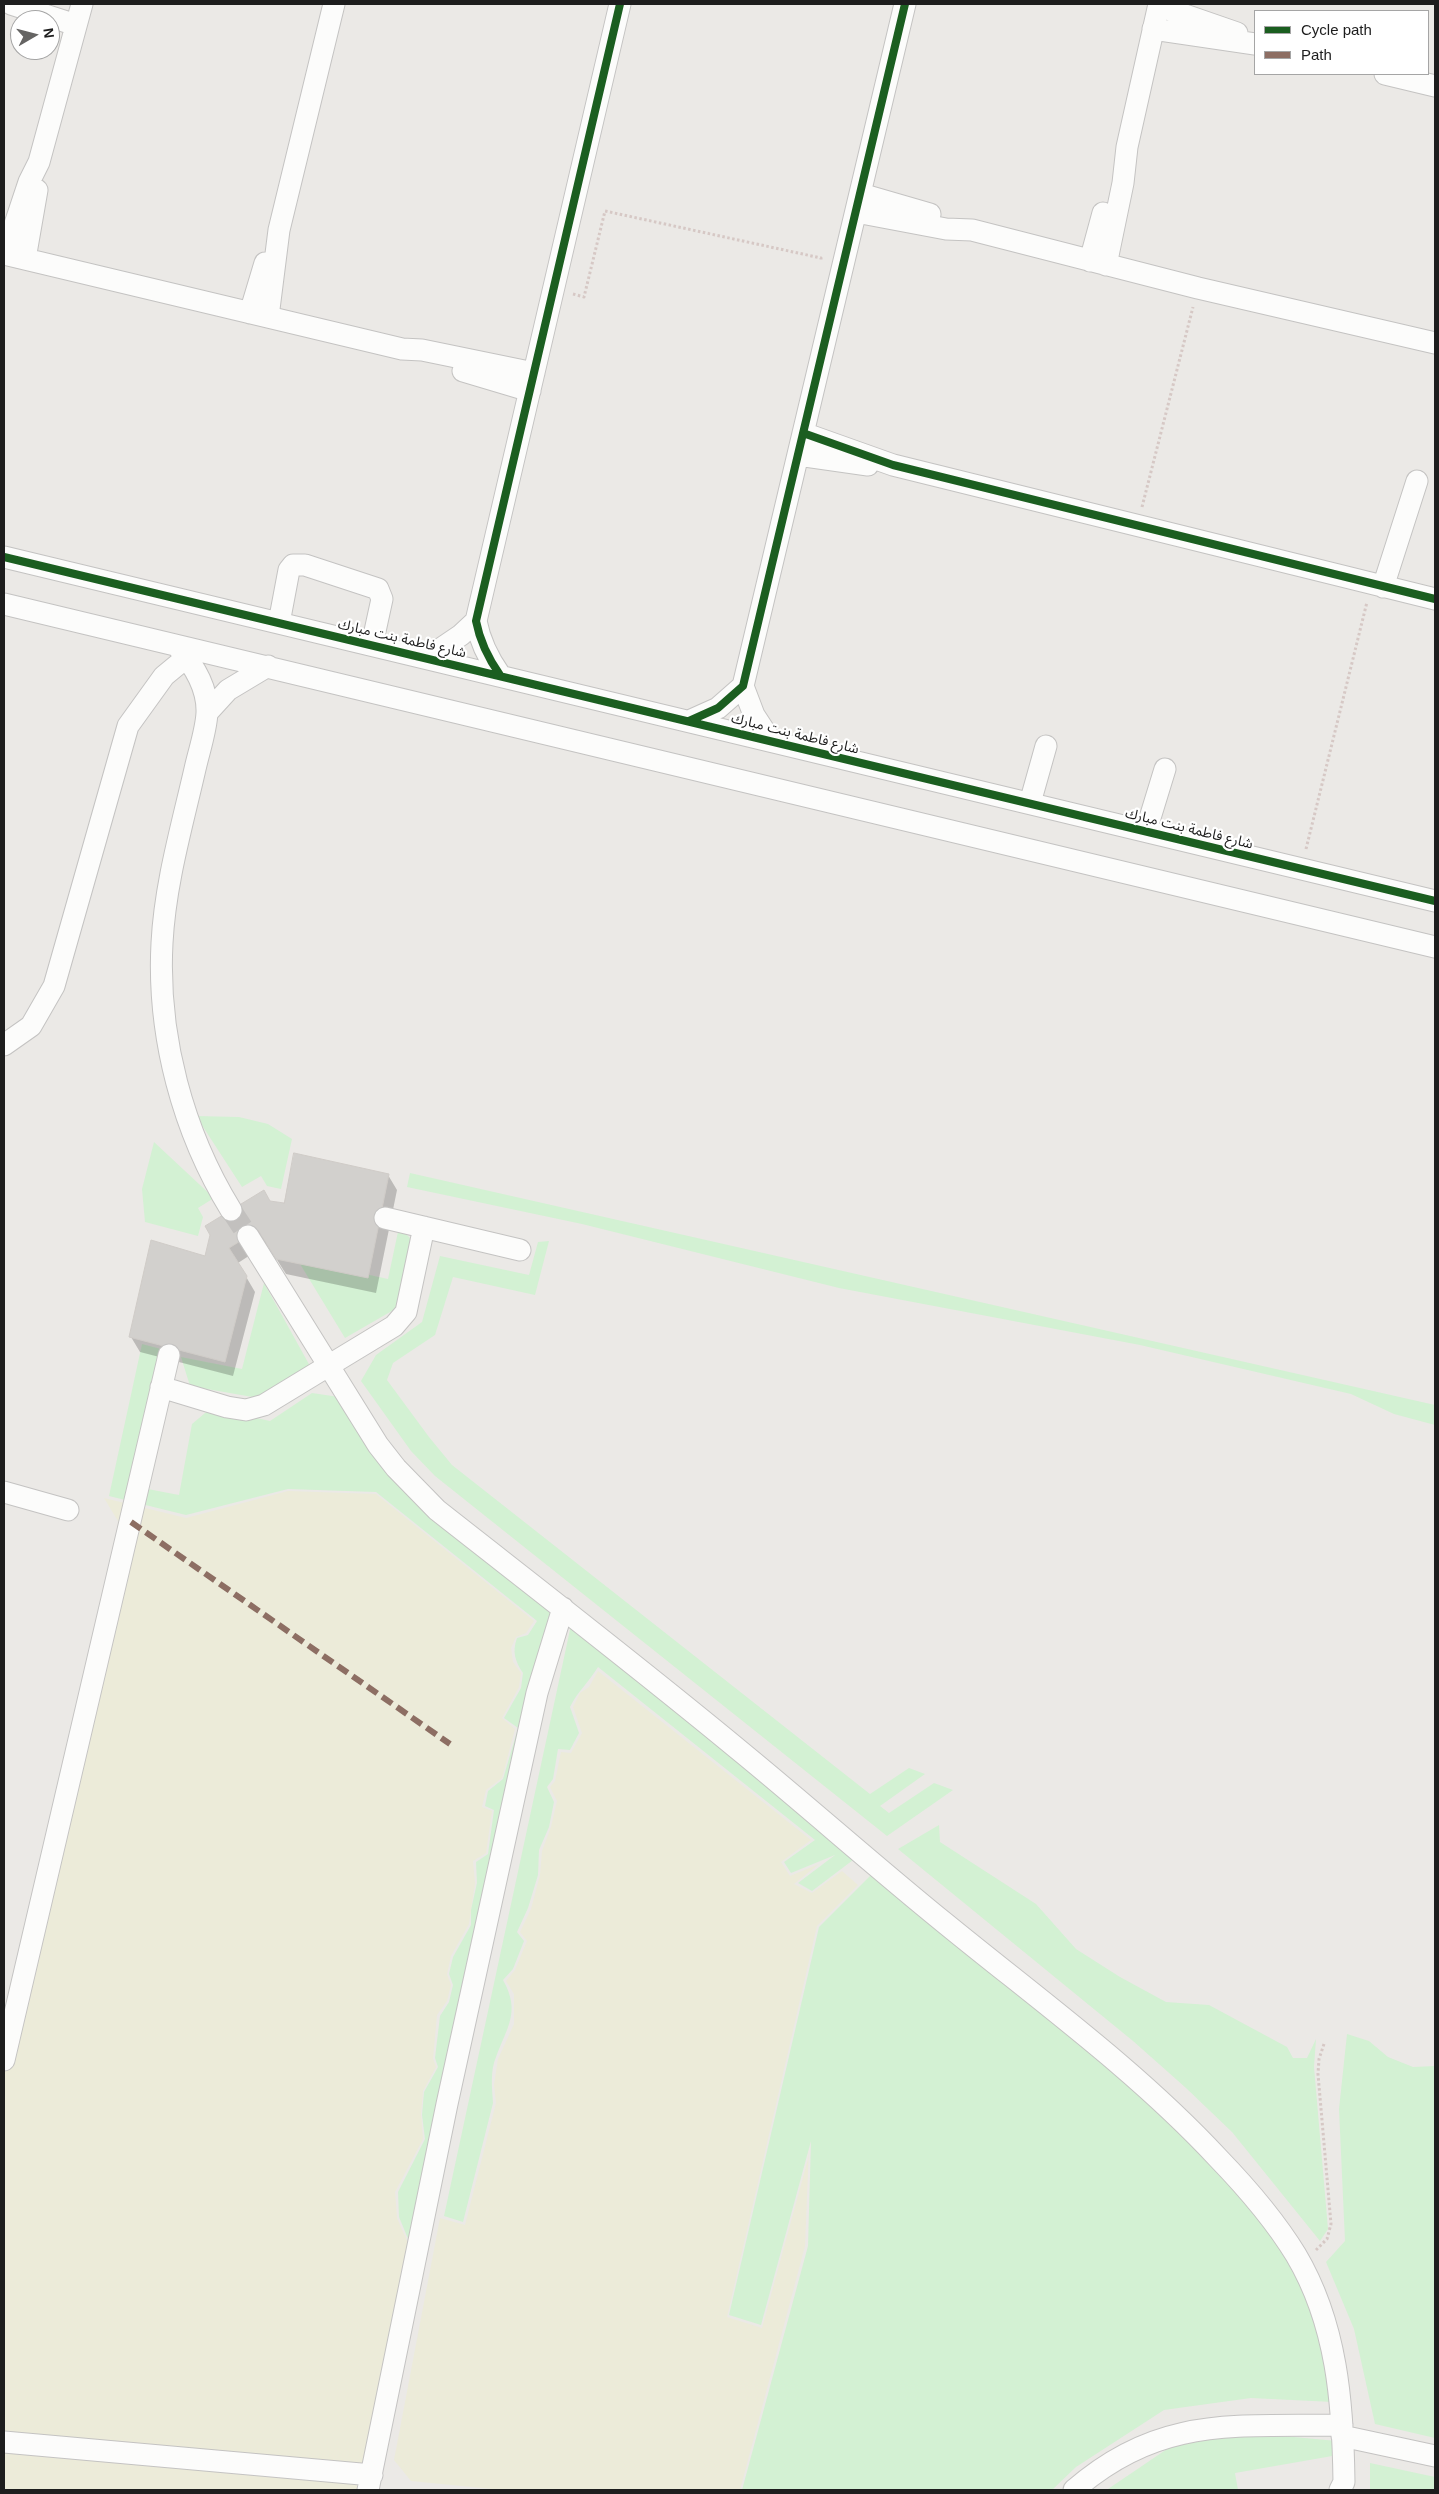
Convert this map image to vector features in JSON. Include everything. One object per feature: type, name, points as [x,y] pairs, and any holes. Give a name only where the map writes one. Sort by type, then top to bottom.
[{"type":"street","points":[[10,4],[78,9],[39,162],[36,196],[25,259]]},
{"type":"street","points":[[259,315],[334,4]]},
{"type":"street","points":[[500,675],[488,659],[480,640],[476,621],[620,4]]},
{"type":"street","points":[[771,741],[754,715],[743,686],[905,4]]},
{"type":"street","points":[[1098,263],[1123,183],[1127,147],[1159,5],[1254,40]]},
{"type":"street","points":[[1154,29],[1240,44],[1254,44]]},
{"type":"street","points":[[1389,75],[1435,86]]},
{"type":"street","points":[[39,162],[27,188],[4,254],[402,349],[422,350],[532,382]]},
{"type":"street","points":[[858,203],[949,219],[972,230],[1098,263],[1435,343]]},
{"type":"street","points":[[803,433],[893,465],[1137,527],[1435,599]]},
{"type":"street","points":[[798,455],[867,465],[893,465]]},
{"type":"street","points":[[1383,586],[1417,481]]},
{"type":"street","name":"شارع فاطمة بنت مبارك","points":[[4,557],[1435,901]]},
{"type":"street","points":[[279,623],[289,570],[293,565],[305,565],[378,589],[382,599],[372,646]]},
{"type":"street","points":[[4,604],[182,651],[268,666],[1435,947]]},
{"type":"street","points":[[427,658],[455,639],[476,621]]},
{"type":"street","points":[[182,651],[201,683],[207,713],[168,889],[161,970],[166,1025],[179,1092],[203,1158],[231,1210]]},
{"type":"street","points":[[4,1045],[31,1026],[54,986],[128,726],[182,651]]},
{"type":"street","points":[[207,713],[228,690],[268,666]]},
{"type":"street","points":[[689,721],[718,708],[743,686]]},
{"type":"street","points":[[1030,803],[1046,746]]},
{"type":"street","points":[[1146,831],[1165,769]]},
{"type":"street","points":[[385,1218],[520,1250]]},
{"type":"street","points":[[161,1387],[227,1407],[246,1410],[264,1405],[394,1326],[406,1312],[424,1227]]},
{"type":"street","points":[[248,1236],[378,1445],[416,1490],[437,1510],[563,1608],[749,1758],[945,1924],[1121,2064],[1197,2135],[1267,2212],[1301,2264],[1324,2316],[1334,2354],[1340,2392],[1342,2430],[1344,2482],[1340,2490]]},
{"type":"street","points":[[4,2060],[169,1355]]},
{"type":"street","points":[[4,1492],[68,1510]]},
{"type":"street","points":[[4,2442],[370,2482],[449,2095],[532,1712],[544,1664],[563,1608]]},
{"type":"street","points":[[1074,2490],[1120,2456],[1164,2437],[1210,2428],[1342,2430],[1435,2456]]},
{"type":"path","points":[[554,289],[584,296],[605,211],[822,258],[818,271],[841,275]]},
{"type":"path","points":[[1137,527],[1198,288]]},
{"type":"path","points":[[1301,868],[1367,602],[1378,605],[1383,586]]},
{"type":"path","points":[[1301,2264],[1327,2239],[1332,2224],[1318,2074],[1318,2059],[1324,2044]]},
{"type":"green space","points":[[196,1116],[239,1117],[268,1124],[292,1139],[281,1189],[267,1186],[261,1176],[242,1187]]},
{"type":"green space","points":[[154,1142],[214,1198],[198,1208],[203,1217],[198,1236],[145,1222],[142,1189]]},
{"type":"green space","points":[[410,1173],[1435,1405],[1435,1425],[1394,1414],[1351,1394],[1140,1345],[839,1288],[582,1224],[407,1187]]},
{"type":"green space","points":[[399,1227],[417,1245],[404,1304],[345,1338],[297,1259],[388,1279]]},
{"type":"green space","points":[[549,1241],[535,1295],[453,1277],[435,1335],[393,1363],[387,1380],[452,1465],[870,1794],[909,1768],[925,1774],[880,1806],[889,1813],[934,1783],[953,1790],[887,1836],[435,1476],[411,1451],[361,1381],[376,1355],[422,1322],[440,1256],[529,1275],[538,1242]]},
{"type":"green space","points":[[264,1283],[310,1366],[258,1398],[190,1386],[181,1357],[242,1369]]},
{"type":"green space","points":[[142,1344],[165,1350],[132,1486],[179,1495],[192,1424],[211,1408],[270,1421],[312,1393],[339,1397],[391,1478],[552,1608],[411,2246],[399,2217],[398,2192],[425,2139],[422,2115],[424,2092],[438,2067],[435,2058],[440,2016],[449,2002],[453,1985],[449,1974],[453,1957],[471,1925],[471,1910],[477,1883],[476,1862],[488,1854],[494,1810],[485,1806],[488,1791],[503,1779],[518,1728],[504,1718],[521,1688],[523,1673],[515,1656],[515,1643],[517,1638],[528,1635],[537,1621],[376,1492],[288,1489],[186,1515],[109,1496]]},
{"type":"green space","points":[[288,1491],[376,1494],[534,1621],[526,1633],[516,1637],[511,1648],[513,1662],[521,1673],[519,1687],[502,1718],[515,1729],[502,1778],[486,1790],[482,1807],[492,1811],[486,1853],[473,1861],[475,1883],[469,1924],[451,1956],[447,1974],[451,1985],[447,2001],[437,2015],[433,2059],[436,2067],[423,2091],[421,2114],[423,2139],[395,2192],[397,2218],[412,2252],[363,2490],[4,2490],[4,2025],[121,1526],[104,1498],[186,1518]]},
{"type":"green space","points":[[571,1625],[861,1854],[812,1891],[798,1883],[835,1855],[791,1873],[784,1862],[815,1840],[598,1667],[570,1707],[579,1733],[570,1750],[558,1749],[553,1779],[547,1787],[554,1802],[549,1827],[539,1850],[538,1875],[528,1908],[517,1932],[524,1941],[513,1969],[503,1980],[511,2001],[512,2011],[508,2028],[494,2062],[492,2080],[493,2103],[463,2222],[444,2216]]},
{"type":"green space","points":[[598,1671],[811,1840],[781,1862],[790,1876],[819,1864],[794,1884],[812,1893],[842,1871],[858,1885],[817,1926],[727,2317],[762,2328],[808,2159],[809,2147],[805,2246],[740,2490],[502,2490],[411,2481],[394,2460],[440,2218],[465,2225],[496,2103],[494,2085],[498,2059],[514,2024],[514,1994],[506,1981],[515,1970],[527,1941],[520,1932],[531,1909],[540,1875],[542,1851],[551,1827],[557,1801],[550,1787],[555,1781],[561,1752],[571,1753],[582,1733],[573,1707],[580,1693],[589,1687]]},
{"type":"green space","points":[[939,1825],[940,1842],[1036,1904],[1076,1949],[1120,1977],[1166,2002],[1209,2005],[1287,2047],[1293,2058],[1307,2058],[1316,2039],[1314,2067],[1328,2229],[1320,2241],[1232,2132],[1186,2088],[1133,2041],[898,1849]]},
{"type":"green space","points":[[874,1872],[1109,2067],[1232,2179],[1296,2261],[1324,2330],[1333,2402],[1251,2398],[1164,2410],[1076,2467],[1052,2490],[742,2490],[808,2246],[811,2141],[761,2325],[729,2315],[819,1927]]},
{"type":"green space","points":[[1347,2034],[1369,2041],[1388,2057],[1413,2067],[1435,2066],[1435,2438],[1375,2424],[1354,2329],[1326,2262],[1345,2241],[1339,2109]]},
{"type":"green space","points":[[1227,2436],[1283,2436],[1337,2441],[1338,2455],[1235,2473],[1238,2490],[1108,2489],[1170,2447]]},
{"type":"green space","points":[[1370,2463],[1435,2477],[1435,2490],[1370,2490]]},
{"type":"building","points":[[294,1153],[389,1174],[368,1278],[276,1259],[258,1230],[229,1248],[247,1276],[225,1362],[129,1337],[151,1240],[205,1256],[210,1235],[205,1226],[264,1190],[270,1201],[284,1203]]},
{"type":"tunnel","points":[[231,1210],[248,1236]]},
{"type":"marked path","points":[[131,1522],[450,1744]]},
{"type":"cycle path","points":[[500,675],[485,650],[476,621],[620,4]]},
{"type":"cycle path","points":[[689,721],[718,708],[743,686],[905,4]]},
{"type":"cycle path","points":[[803,433],[893,465],[1435,599]]},
{"type":"cycle path","points":[[4,557],[1435,901]]}]
